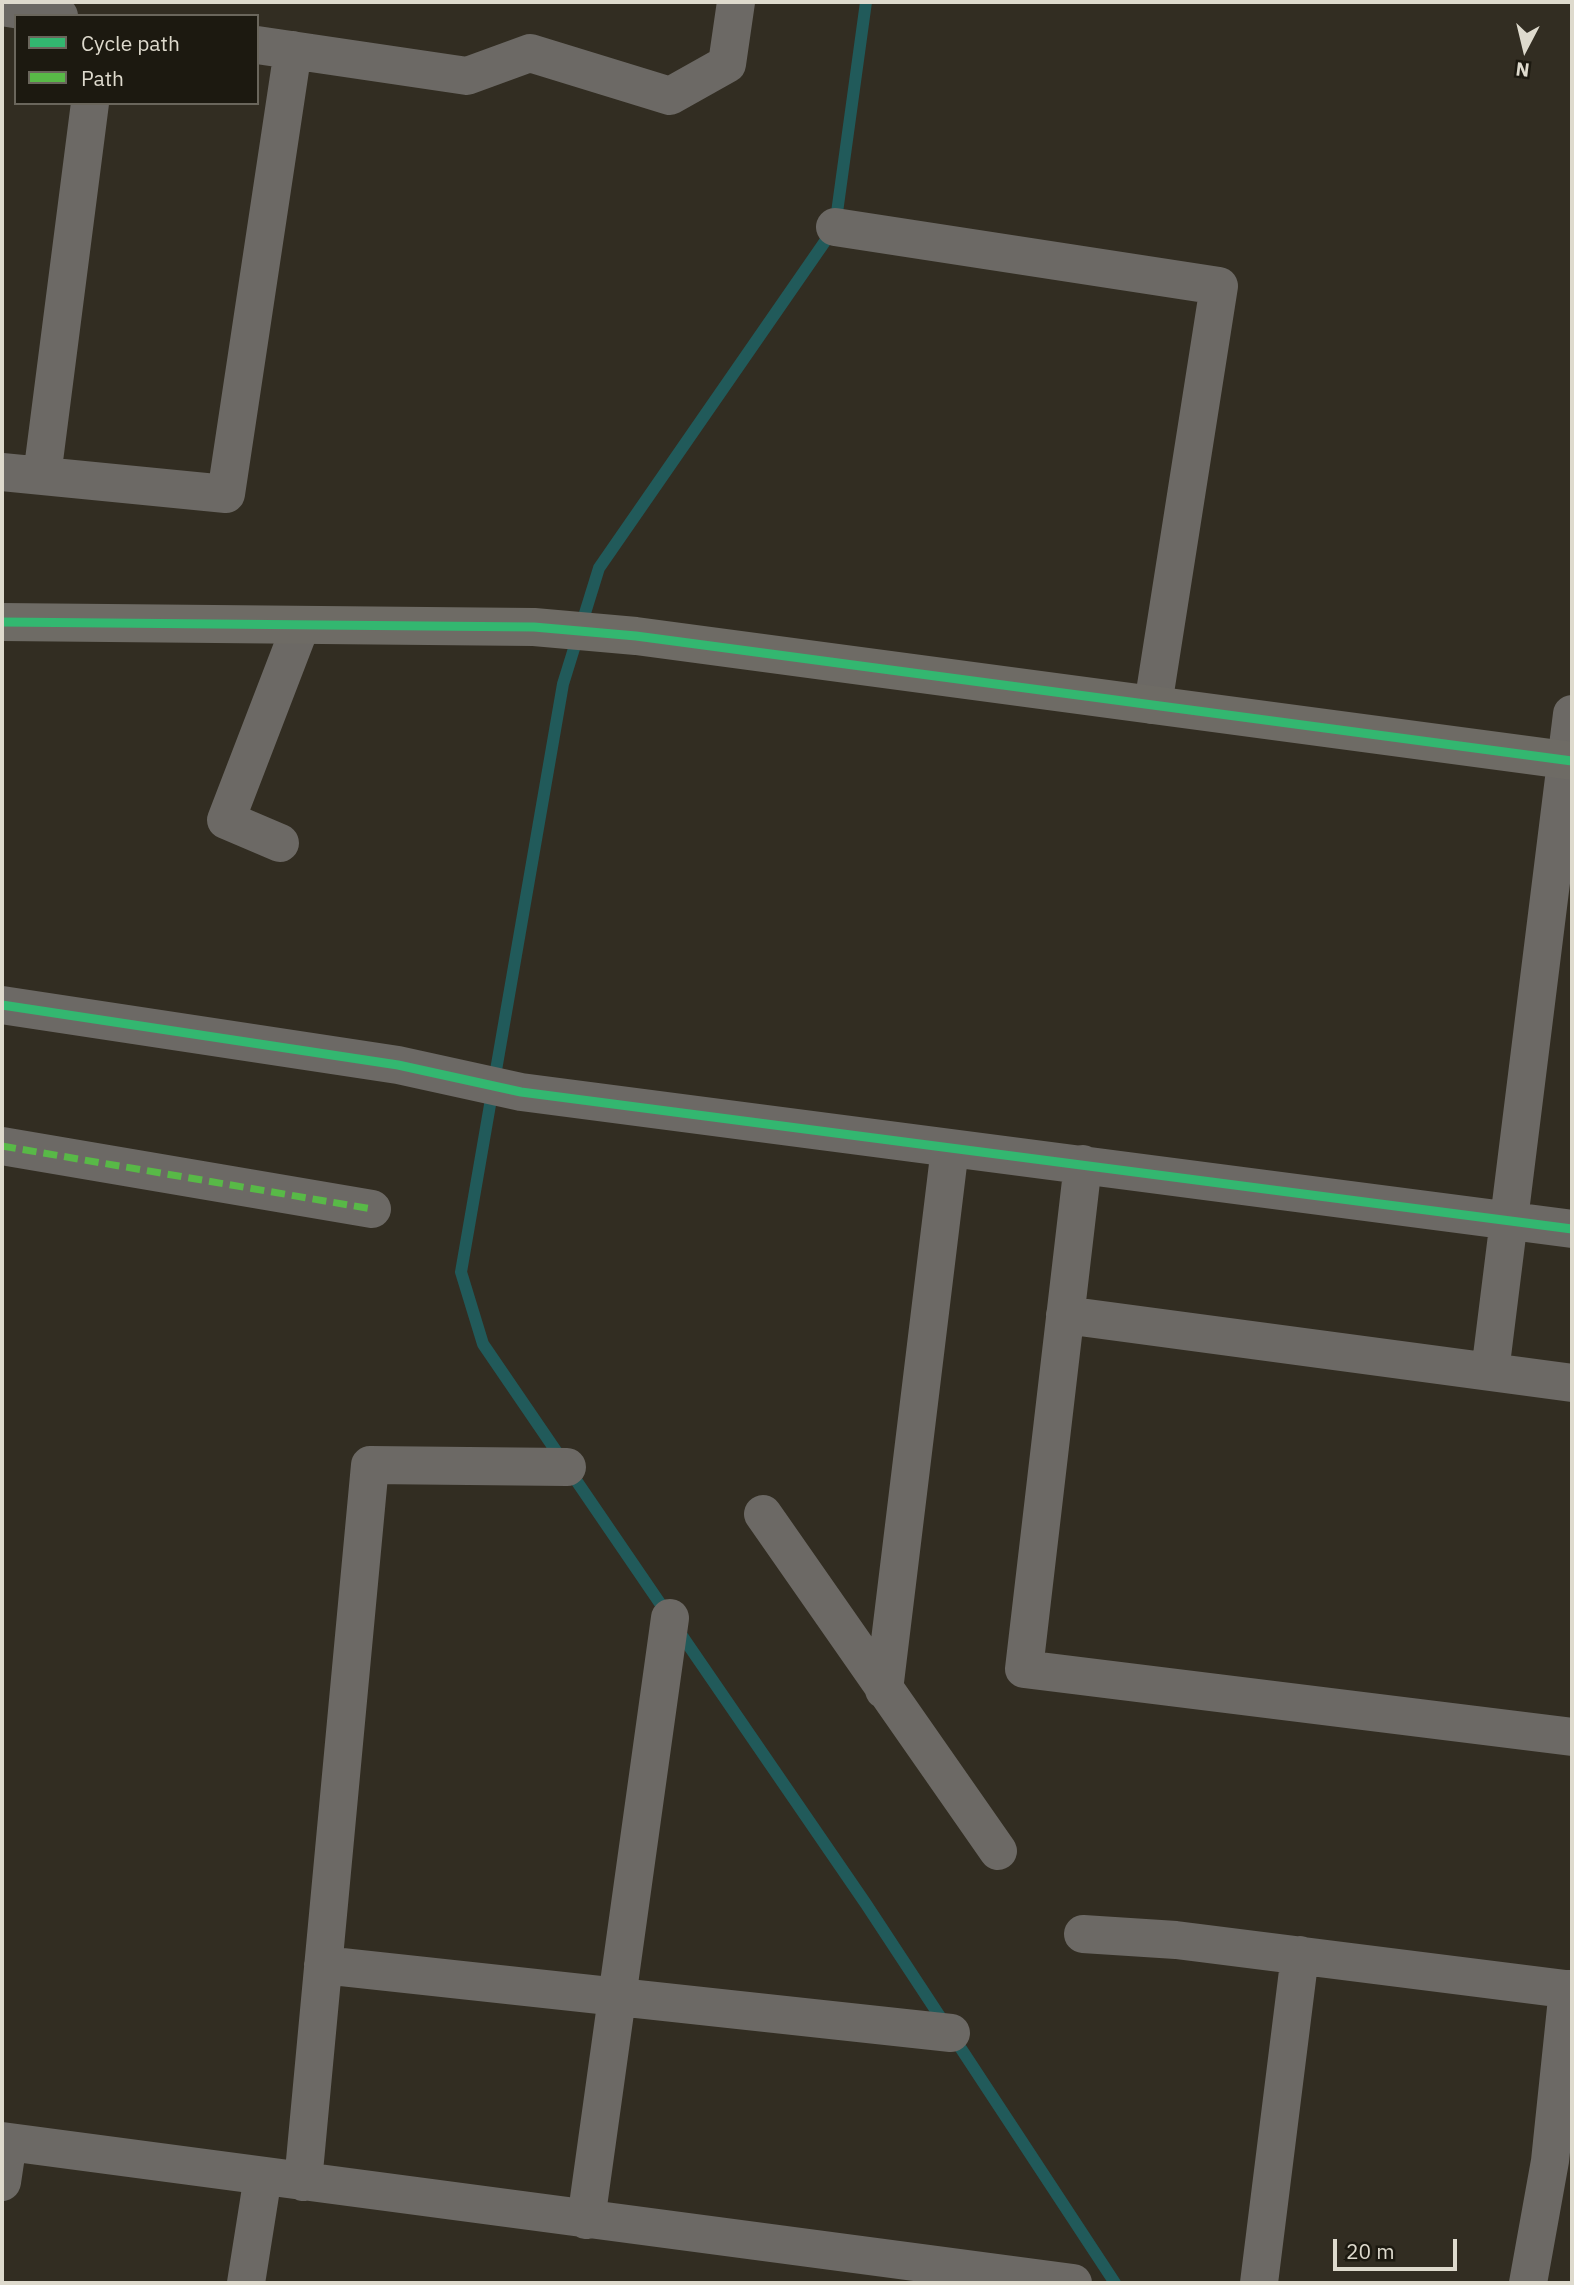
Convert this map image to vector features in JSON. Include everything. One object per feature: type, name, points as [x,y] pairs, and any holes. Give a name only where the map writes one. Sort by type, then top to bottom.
[{"type":"street","points":[[2,472],[226,494],[275,48],[467,76],[530,53],[670,96],[727,64],[736,2]]},
{"type":"street","points":[[2,7],[46,14]]},
{"type":"street","points":[[42,476],[90,105]]},
{"type":"street","points":[[835,227],[1219,286],[1153,705]]},
{"type":"street","points":[[2,622],[534,627],[636,636],[1569,760]]},
{"type":"street","points":[[280,843],[226,820],[301,625]]},
{"type":"street","points":[[1490,1372],[1569,760],[1572,714]]},
{"type":"street","points":[[2,1005],[398,1065],[521,1092],[1572,1229]]},
{"type":"street","points":[[2,1146],[372,1209]]},
{"type":"street","points":[[884,1690],[950,1147]]},
{"type":"street","points":[[1083,1164],[1024,1669],[1572,1737]]},
{"type":"street","points":[[1065,1315],[1572,1383]]},
{"type":"street","points":[[303,2182],[370,1465],[567,1466]]},
{"type":"street","points":[[763,1514],[998,1851]]},
{"type":"street","points":[[586,2220],[670,1618]]},
{"type":"street","points":[[1083,1934],[1176,1940],[1570,1989],[1561,2163],[1528,2283]]},
{"type":"street","points":[[1259,2283],[1300,1955]]},
{"type":"street","points":[[323,1965],[951,2034]]},
{"type":"street","points":[[2,2182],[5,2142],[1073,2283]]},
{"type":"street","points":[[246,2283],[262,2176]]},
{"type":"waterway","points":[[668,1615],[483,1344],[461,1272],[563,684],[599,568],[835,227],[866,2]]},
{"type":"waterway","points":[[678,1630],[866,1904],[1115,2283]]},
{"type":"marked path","points":[[2,1146],[372,1209]]},
{"type":"cycle path","points":[[2,622],[534,627],[636,636],[1572,761]]},
{"type":"cycle path","points":[[2,1005],[398,1065],[521,1092],[1572,1229]]}]
